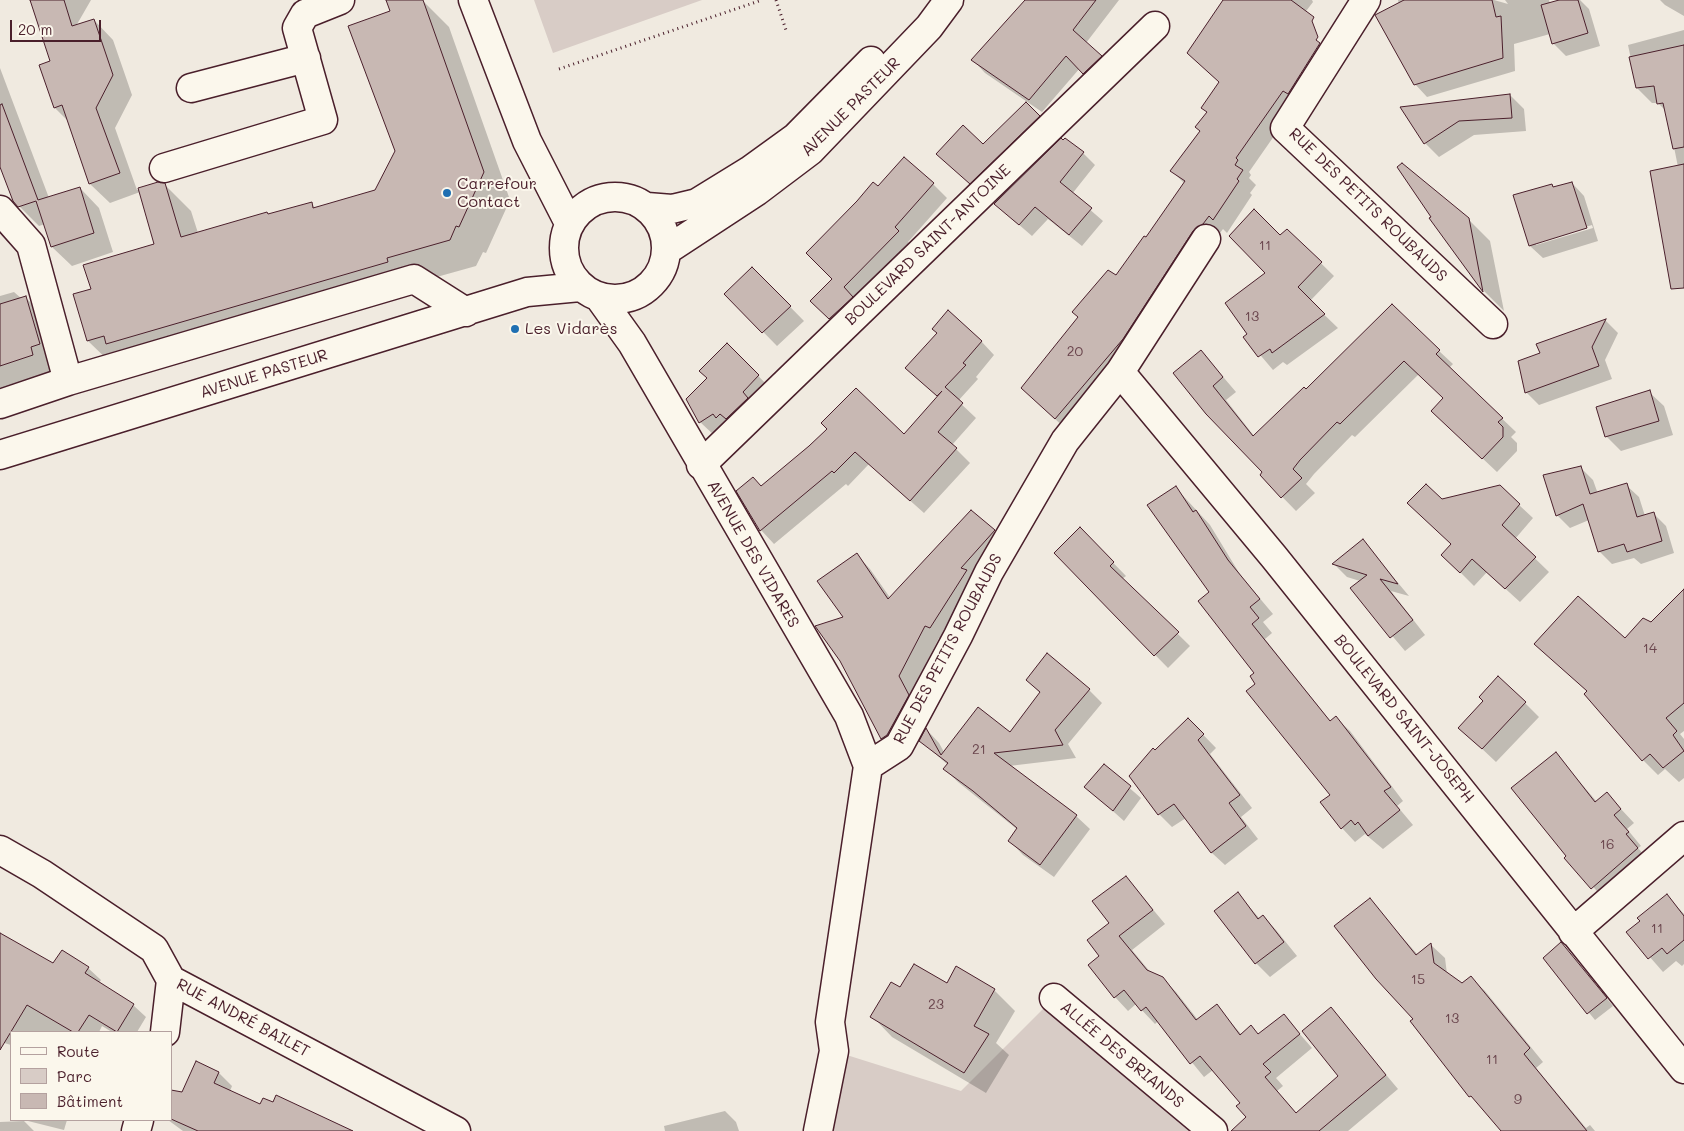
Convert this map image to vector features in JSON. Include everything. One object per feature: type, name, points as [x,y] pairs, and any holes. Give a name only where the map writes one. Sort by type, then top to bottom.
[{"type":"street","points":[[164,168],[323,120],[297,28],[305,14],[340,0]]},
{"type":"street","points":[[474,0],[527,141],[569,223]]},
{"type":"street","name":"AVENUE PASTEUR","points":[[647,207],[672,209],[697,203],[749,171],[796,137],[917,13],[935,0]]},
{"type":"street","name":"AVENUE PASTEUR","points":[[667,250],[757,191],[810,151],[930,27],[949,0]]},
{"type":"street","name":"RUE DES PETITS ROUBAUDS","points":[[1366,0],[1285,128],[1493,324]]},
{"type":"street","name":"BOULEVARD SAINT-ANTOINE","points":[[701,465],[1155,26]]},
{"type":"street","points":[[191,88],[306,58]]},
{"type":"street","points":[[614,196],[632,198],[647,207],[658,219],[664,234],[667,250],[663,268],[652,284],[636,295],[618,300],[590,292],[568,270],[563,250],[564,236],[569,223],[581,209],[596,199],[614,196]]},
{"type":"street","points":[[0,210],[31,245],[68,381]]},
{"type":"street","name":"RUE DES PETITS ROUBAUDS","points":[[868,766],[899,746],[958,636],[989,572],[1065,442],[1120,372],[1206,239]]},
{"type":"street","points":[[527,292],[563,250]]},
{"type":"street","points":[[0,404],[68,381],[414,279],[466,312]]},
{"type":"street","name":"AVENUE PASTEUR","points":[[0,455],[527,292],[590,292]]},
{"type":"street","name":"AVENUE DES VIDARES","points":[[590,292],[632,343],[701,465],[849,716],[868,766]]},
{"type":"street","points":[[632,343],[636,295]]},
{"type":"street","name":"BOULEVARD SAINT-JOSEPH","points":[[1120,372],[1274,557],[1684,1069]]},
{"type":"street","points":[[818,1131],[834,1051],[830,1022],[868,766]]},
{"type":"street","points":[[1573,932],[1684,836]]},
{"type":"street","name":"RUE ANDRÉ BAILET","points":[[0,850],[42,874],[154,949],[171,980],[456,1131]]},
{"type":"street","points":[[165,1031],[171,980]]},
{"type":"street","name":"ALLÉE DES BRIANDS","points":[[1054,998],[1213,1131]]},
{"type":"path","points":[[559,69],[762,0]]},
{"type":"path","points":[[776,0],[787,33]]},
{"type":"green space","points":[[534,0],[702,0],[553,53]]},
{"type":"green space","points":[[1054,998],[1213,1131],[818,1131],[834,1051],[961,1091]]},
{"type":"building","points":[[30,0],[64,0],[72,26],[94,19],[113,75],[96,108],[120,173],[89,184],[62,105],[54,108],[39,65],[50,61]]},
{"type":"building","points":[[386,0],[423,0],[484,172],[459,227],[456,226],[450,240],[387,258],[388,262],[106,344],[104,336],[87,341],[73,294],[91,289],[83,265],[154,244],[138,188],[158,182],[165,183],[181,237],[267,212],[268,214],[312,202],[313,208],[375,190],[395,151],[348,26],[390,11]]},
{"type":"building","points":[[1025,0],[1096,0],[1073,30],[1102,56],[1083,74],[1066,56],[1029,100],[971,60]]},
{"type":"building","points":[[1223,0],[1291,0],[1314,17],[1312,21],[1318,37],[1316,40],[1320,43],[1288,94],[1283,91],[1236,158],[1238,160],[1235,165],[1243,170],[1237,179],[1239,181],[1213,220],[1209,216],[1203,224],[1193,231],[1123,339],[1055,419],[1021,388],[1078,317],[1072,312],[1108,270],[1116,275],[1144,236],[1146,237],[1185,181],[1170,171],[1200,131],[1195,127],[1207,112],[1201,108],[1219,82],[1187,53]]},
{"type":"building","points":[[1404,0],[1492,0],[1496,17],[1501,16],[1503,58],[1414,85],[1375,15]]},
{"type":"building","points":[[1559,0],[1578,0],[1588,33],[1552,44],[1541,5]]},
{"type":"building","points":[[1684,45],[1684,147],[1673,149],[1663,103],[1657,104],[1654,86],[1636,88],[1629,57]]},
{"type":"building","points":[[1510,94],[1512,118],[1459,121],[1424,144],[1400,107]]},
{"type":"building","points":[[1026,102],[1040,116],[970,184],[936,154],[963,125],[983,144]]},
{"type":"building","points":[[2,104],[38,200],[80,187],[94,233],[51,247],[36,201],[18,207],[13,201],[0,167],[0,105]]},
{"type":"building","points":[[1061,138],[1063,140],[1065,138],[1084,152],[1060,182],[1092,208],[1069,235],[1035,207],[1019,225],[994,204]]},
{"type":"building","points":[[904,157],[934,183],[895,227],[899,231],[844,287],[853,297],[829,319],[810,301],[832,279],[806,253],[873,182],[878,186]]},
{"type":"building","points":[[1402,163],[1469,218],[1483,292],[1429,218],[1431,217],[1397,167]]},
{"type":"building","points":[[1684,164],[1684,288],[1671,289],[1650,171]]},
{"type":"building","points":[[1572,182],[1587,228],[1529,246],[1513,195],[1552,184],[1553,187]]},
{"type":"building","points":[[1254,209],[1280,235],[1287,229],[1322,262],[1298,287],[1325,314],[1272,353],[1270,349],[1258,357],[1243,337],[1247,334],[1225,303],[1265,273],[1229,236]]},
{"type":"building","points":[[752,267],[791,306],[762,333],[724,294]]},
{"type":"building","points":[[26,296],[40,344],[31,347],[33,355],[0,366],[0,304]]},
{"type":"building","points":[[1392,304],[1440,350],[1436,354],[1503,418],[1498,422],[1503,427],[1503,437],[1482,459],[1431,411],[1443,398],[1404,361],[1340,424],[1337,422],[1300,460],[1293,469],[1302,478],[1281,498],[1260,475],[1262,472],[1206,414],[1173,373],[1201,350],[1223,377],[1213,386],[1253,436],[1304,387],[1306,389]]},
{"type":"building","points":[[948,310],[982,341],[963,363],[966,365],[945,387],[963,403],[938,432],[957,448],[910,501],[855,452],[834,473],[832,471],[760,531],[736,491],[753,477],[761,486],[809,446],[827,429],[821,423],[856,388],[904,434],[942,391],[937,396],[905,368],[937,333],[932,329]]},
{"type":"building","points":[[1606,319],[1592,347],[1599,366],[1525,393],[1518,361],[1540,353],[1536,344]]},
{"type":"building","points":[[727,343],[759,375],[743,392],[748,398],[726,419],[720,414],[716,418],[713,414],[699,423],[686,399],[707,378],[699,371]]},
{"type":"building","points":[[1650,390],[1659,421],[1605,437],[1596,407]]},
{"type":"building","points":[[1581,466],[1590,494],[1627,483],[1637,517],[1654,512],[1662,541],[1627,552],[1624,544],[1598,552],[1583,504],[1556,516],[1543,475]]},
{"type":"building","points":[[1426,484],[1442,499],[1500,485],[1520,504],[1502,525],[1536,557],[1505,589],[1472,559],[1460,573],[1441,555],[1451,544],[1407,503]]},
{"type":"building","points":[[1176,486],[1193,512],[1196,510],[1228,560],[1260,599],[1250,607],[1259,618],[1252,624],[1330,721],[1336,716],[1391,787],[1384,791],[1400,810],[1368,836],[1358,822],[1355,825],[1351,820],[1341,829],[1320,802],[1330,795],[1246,691],[1255,684],[1250,676],[1254,673],[1198,601],[1209,592],[1147,505]]},
{"type":"building","points":[[971,510],[995,530],[961,568],[967,570],[930,628],[925,626],[899,676],[909,695],[887,735],[881,739],[840,661],[815,626],[843,617],[817,581],[857,553],[888,599]]},
{"type":"building","points":[[1080,527],[1114,562],[1110,566],[1179,632],[1154,656],[1054,553]]},
{"type":"building","points":[[1363,539],[1398,584],[1380,579],[1413,620],[1390,638],[1350,588],[1367,575],[1332,564]]},
{"type":"building","points":[[1684,589],[1684,703],[1666,718],[1677,731],[1673,735],[1684,751],[1663,768],[1650,754],[1642,761],[1584,694],[1587,691],[1534,644],[1578,596],[1625,638],[1643,618],[1651,622]]},
{"type":"building","points":[[1047,653],[1090,689],[1055,730],[1063,745],[994,753],[1077,815],[1040,865],[1008,841],[1017,828],[973,791],[943,769],[948,763],[919,741],[926,728],[941,755],[978,707],[1010,732],[1040,692],[1026,680]]},
{"type":"building","points":[[1498,676],[1526,702],[1482,749],[1458,728],[1483,701],[1479,697]]},
{"type":"building","points":[[1188,718],[1204,734],[1198,740],[1240,795],[1229,803],[1246,826],[1211,853],[1174,804],[1158,815],[1129,776],[1153,748],[1155,750]]},
{"type":"building","points":[[1556,752],[1595,802],[1607,792],[1621,809],[1614,815],[1629,832],[1626,834],[1638,848],[1591,889],[1564,858],[1566,856],[1511,788]]},
{"type":"building","points":[[1104,764],[1131,786],[1113,811],[1084,787]]},
{"type":"building","points":[[1126,876],[1153,910],[1119,936],[1147,970],[1163,977],[1196,1020],[1217,1004],[1240,1035],[1251,1025],[1258,1034],[1284,1014],[1300,1034],[1263,1064],[1271,1072],[1265,1077],[1296,1113],[1338,1076],[1302,1031],[1331,1007],[1386,1075],[1319,1131],[1231,1131],[1246,1117],[1236,1106],[1240,1103],[1200,1056],[1190,1064],[1146,1007],[1141,1011],[1124,990],[1114,998],[1088,965],[1099,956],[1087,940],[1109,923],[1092,901]]},
{"type":"building","points":[[1238,892],[1258,919],[1263,915],[1284,942],[1255,964],[1214,911]]},
{"type":"building","points":[[1667,894],[1684,916],[1684,940],[1667,954],[1662,948],[1648,959],[1626,932],[1640,921],[1637,918]]},
{"type":"building","points":[[1370,898],[1416,955],[1431,943],[1434,963],[1462,983],[1471,976],[1530,1048],[1524,1054],[1587,1131],[1501,1131],[1471,1096],[1469,1097],[1410,1021],[1413,1019],[1376,979],[1334,926]]},
{"type":"building","points":[[0,933],[53,963],[62,950],[89,967],[85,973],[134,1004],[118,1031],[89,1015],[79,1031],[71,1031],[27,1005],[0,1050]]},
{"type":"building","points":[[1561,942],[1607,998],[1587,1014],[1543,958]]},
{"type":"building","points":[[914,964],[947,983],[956,966],[995,989],[974,1026],[989,1034],[964,1073],[870,1017],[891,982],[900,987]]},
{"type":"building","points":[[196,1061],[219,1072],[214,1083],[260,1104],[263,1098],[273,1102],[276,1095],[353,1131],[198,1131],[172,1119],[172,1090],[182,1092]]},
{"type":"place","name":"Carrefour Contact","points":[[447,193]]},
{"type":"place","name":"Les Vidarès","points":[[515,329]]}]
